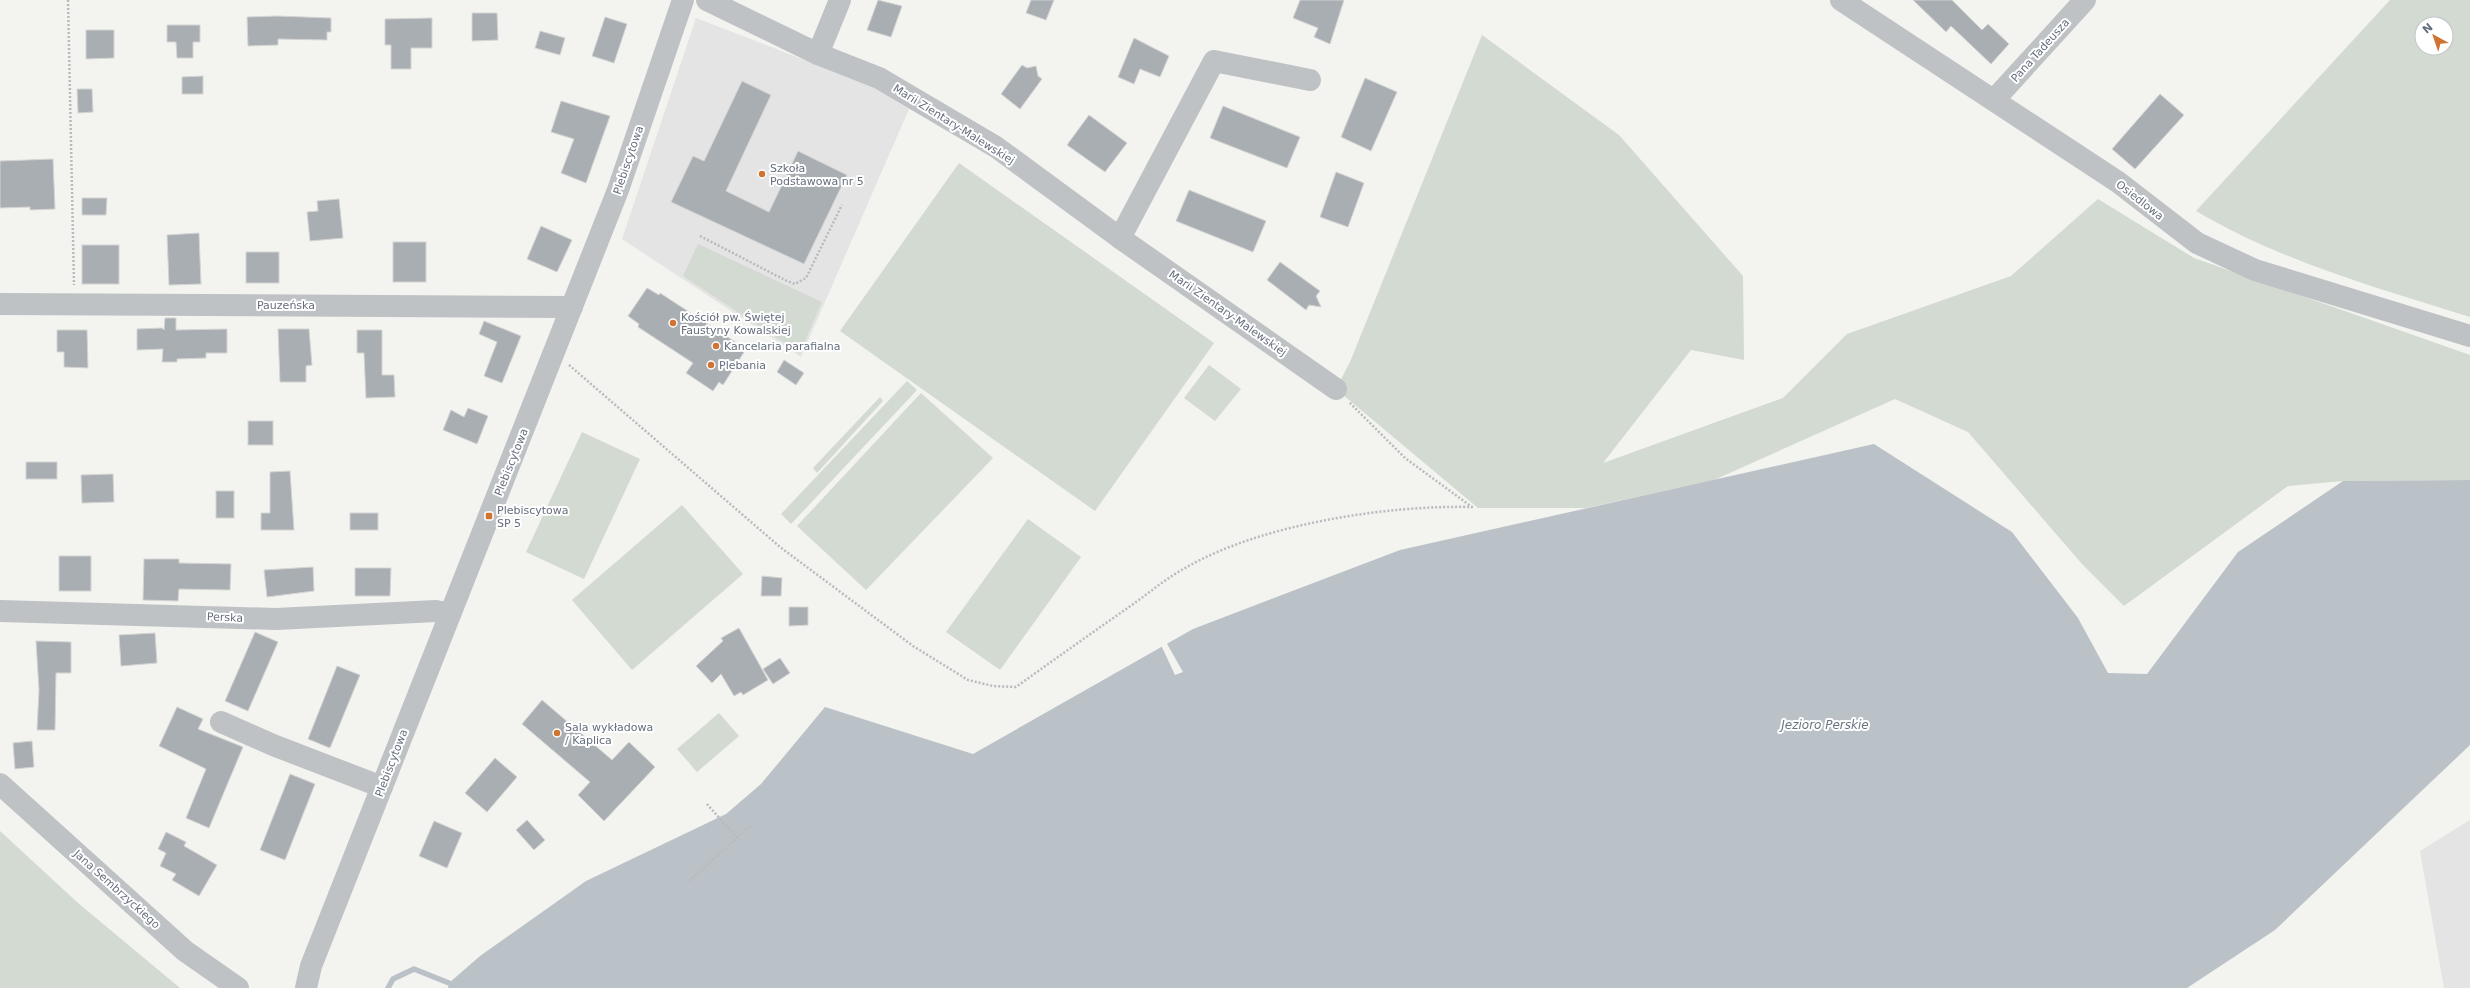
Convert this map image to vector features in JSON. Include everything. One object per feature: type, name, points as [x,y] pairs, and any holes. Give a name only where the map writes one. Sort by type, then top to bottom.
[{"type":"street","name":"Plebiscytowa","points":[[306,988],[311,966],[618,190],[681,0]]},
{"type":"street","name":"Marii Zientary-Malewskiej","points":[[707,0],[818,54],[879,78],[996,147],[1120,238],[1336,389]]},
{"type":"street","points":[[818,54],[840,0]]},
{"type":"street","name":"Osiedlowa","points":[[1841,0],[2118,182],[2197,243],[2255,270],[2470,336]]},
{"type":"street","name":"Pana Tadeusza","points":[[1994,100],[2085,0]]},
{"type":"street","points":[[1120,238],[1214,61],[1310,80]]},
{"type":"street","name":"Pauzeńska","points":[[0,304],[572,307]]},
{"type":"street","name":"Perska","points":[[0,611],[276,618],[436,612],[450,614]]},
{"type":"street","points":[[221,722],[273,745],[382,787]]},
{"type":"street","name":"Jana Sembrzyckiego","points":[[0,784],[185,951],[238,988]]},
{"type":"path","points":[[68,0],[74,304]]},
{"type":"path","points":[[700,236],[785,280],[796,284],[806,278],[842,205]]},
{"type":"path","points":[[554,351],[780,547],[939,664],[968,680],[993,686],[1016,687],[1187,567],[1246,541],[1313,524],[1389,510],[1432,506],[1472,507],[1405,458],[1336,389]]},
{"type":"path","points":[[707,804],[737,838]]},
{"type":"path","points":[[689,881],[752,825]]},
{"type":"shaded area","points":[[2390,0],[2470,0],[2470,317],[2330,272],[2261,245],[2196,211]]},
{"type":"shaded area","name":"Szkoła Podstawowa nr 5","points":[[696,18],[874,87],[909,109],[801,357],[622,239]]},
{"type":"shaded area","points":[[1482,35],[1619,135],[1743,276],[1744,360],[1691,350],[1603,463],[1783,398],[1847,334],[2011,276],[2098,199],[2194,258],[2470,355],[2470,480],[2343,481],[2288,486],[2124,606],[2082,564],[1968,432],[1895,399],[1714,480],[1586,508],[1478,508],[1336,389],[1350,362]]},
{"type":"shaded area","points":[[959,163],[1214,343],[1095,511],[840,331]]},
{"type":"shaded area","points":[[698,244],[822,302],[800,353],[683,276]]},
{"type":"shaded area","points":[[1209,365],[1241,389],[1215,421],[1184,398]]},
{"type":"shaded area","points":[[907,381],[917,390],[791,524],[781,514]]},
{"type":"shaded area","points":[[921,393],[993,458],[866,590],[797,526]]},
{"type":"shaded area","points":[[880,397],[883,401],[817,473],[813,468]]},
{"type":"shaded area","points":[[582,432],[640,459],[584,579],[526,552]]},
{"type":"shaded area","points":[[682,505],[743,574],[632,670],[572,600]]},
{"type":"shaded area","points":[[1028,519],[1081,557],[1000,670],[946,632]]},
{"type":"shaded area","points":[[719,713],[739,736],[697,772],[677,749]]},
{"type":"shaded area","points":[[2470,820],[2470,988],[2444,988],[2420,851]]},
{"type":"shaded area","points":[[0,831],[78,903],[180,988],[0,988]]},
{"type":"water","name":"Jezioro Perskie","points":[[1874,444],[2012,532],[2078,618],[2108,673],[2147,674],[2238,552],[2343,481],[2470,480],[2470,745],[2275,930],[2187,988],[448,988],[449,983],[480,956],[586,881],[726,814],[761,784],[825,707],[973,754],[1193,629],[1400,550]]},
{"type":"pier","points":[[1166,642],[1183,672],[1175,675],[1161,645]]},
{"type":"building","points":[[878,0],[902,6],[891,37],[867,30]]},
{"type":"building","points":[[1031,0],[1054,0],[1046,20],[1026,13]]},
{"type":"building","points":[[1300,0],[1344,0],[1330,44],[1314,37],[1318,28],[1293,18]]},
{"type":"building","points":[[1913,0],[1952,0],[1982,30],[1988,24],[2009,44],[1991,64],[1951,26],[1946,32]]},
{"type":"building","points":[[472,13],[497,13],[498,40],[472,41]]},
{"type":"building","points":[[277,16],[331,18],[331,32],[327,32],[327,40],[278,39],[278,45],[248,46],[247,17]]},
{"type":"building","points":[[605,17],[627,24],[614,63],[592,56]]},
{"type":"building","points":[[432,18],[432,48],[411,48],[411,69],[391,69],[391,45],[385,45],[385,19]]},
{"type":"building","points":[[167,25],[200,25],[200,42],[193,42],[193,58],[177,58],[176,42],[167,42]]},
{"type":"building","points":[[86,30],[114,30],[114,58],[86,59]]},
{"type":"building","points":[[540,31],[565,38],[560,55],[535,48]]},
{"type":"building","points":[[1134,38],[1169,56],[1160,77],[1140,69],[1134,84],[1118,77]]},
{"type":"building","points":[[1022,65],[1027,68],[1036,66],[1038,76],[1042,79],[1020,109],[1001,94]]},
{"type":"building","points":[[203,76],[203,94],[182,94],[182,77]]},
{"type":"building","points":[[1365,78],[1397,92],[1371,151],[1341,137]]},
{"type":"building","points":[[742,81],[771,95],[726,191],[769,212],[798,151],[847,175],[804,264],[671,202],[693,156],[704,161]]},
{"type":"building","points":[[77,89],[92,89],[93,112],[78,113]]},
{"type":"building","points":[[2160,94],[2184,115],[2135,169],[2112,149]]},
{"type":"building","points":[[561,101],[610,116],[586,183],[561,173],[574,139],[551,132]]},
{"type":"building","points":[[1223,106],[1300,137],[1287,168],[1210,138]]},
{"type":"building","points":[[1089,115],[1127,143],[1105,172],[1067,145]]},
{"type":"building","points":[[53,159],[55,209],[30,210],[30,207],[0,208],[0,161]]},
{"type":"building","points":[[1336,172],[1364,183],[1348,227],[1320,217]]},
{"type":"building","points":[[1189,190],[1266,221],[1253,252],[1176,221]]},
{"type":"building","points":[[82,198],[107,198],[106,215],[82,215]]},
{"type":"building","points":[[339,199],[343,238],[310,241],[307,212],[318,211],[317,201]]},
{"type":"building","points":[[541,226],[572,240],[557,272],[527,259]]},
{"type":"building","points":[[199,233],[201,284],[169,285],[167,235]]},
{"type":"building","points":[[393,242],[426,242],[426,282],[393,282]]},
{"type":"building","points":[[82,245],[119,245],[119,284],[82,284]]},
{"type":"building","points":[[246,252],[279,252],[279,283],[246,283]]},
{"type":"building","points":[[1280,262],[1320,291],[1316,296],[1321,307],[1309,305],[1306,310],[1267,280]]},
{"type":"building","points":[[647,288],[659,295],[660,293],[746,349],[723,385],[719,382],[713,391],[686,373],[693,363],[638,327],[639,324],[628,316]]},
{"type":"building","points":[[165,318],[176,318],[176,330],[227,329],[227,353],[206,353],[206,358],[177,359],[177,362],[162,362],[163,349],[137,350],[137,329],[162,328],[164,330]]},
{"type":"building","points":[[484,321],[521,336],[502,383],[484,376],[497,342],[479,334]]},
{"type":"building","points":[[278,329],[309,329],[312,365],[306,366],[306,382],[280,382]]},
{"type":"building","points":[[57,330],[87,330],[88,368],[64,367],[64,352],[57,352]]},
{"type":"building","points":[[357,330],[382,330],[382,375],[394,375],[395,397],[366,398],[364,353],[357,353]]},
{"type":"building","points":[[784,360],[804,373],[796,385],[777,372]]},
{"type":"building","points":[[468,408],[488,416],[477,444],[443,430],[451,410],[464,417]]},
{"type":"building","points":[[248,421],[273,421],[273,445],[248,445]]},
{"type":"building","points":[[26,462],[57,462],[57,479],[26,479]]},
{"type":"building","points":[[290,471],[294,530],[261,530],[261,513],[270,513],[270,472]]},
{"type":"building","points":[[113,474],[114,502],[82,503],[81,475]]},
{"type":"building","points":[[216,491],[234,491],[234,518],[216,518]]},
{"type":"building","points":[[350,513],[378,513],[378,530],[350,530]]},
{"type":"building","points":[[59,556],[91,556],[91,591],[59,591]]},
{"type":"building","points":[[144,559],[179,559],[179,563],[231,564],[230,590],[179,589],[178,601],[143,600]]},
{"type":"building","points":[[313,567],[314,591],[267,597],[264,570]]},
{"type":"building","points":[[355,568],[391,568],[390,596],[355,596]]},
{"type":"building","points":[[762,576],[782,578],[781,596],[761,596]]},
{"type":"building","points":[[789,607],[808,607],[808,625],[789,626]]},
{"type":"building","points":[[739,628],[768,680],[743,695],[741,692],[734,696],[721,674],[712,683],[696,666],[723,641],[721,638]]},
{"type":"building","points":[[255,632],[278,642],[248,711],[225,701]]},
{"type":"building","points":[[155,633],[157,663],[121,666],[119,635]]},
{"type":"building","points":[[36,641],[71,642],[71,673],[56,673],[55,730],[37,730],[39,690]]},
{"type":"building","points":[[780,658],[790,673],[773,684],[763,669]]},
{"type":"building","points":[[337,666],[360,675],[330,748],[308,739]]},
{"type":"building","points":[[542,700],[612,760],[629,742],[655,767],[604,821],[578,795],[590,782],[522,724]]},
{"type":"building","points":[[177,707],[203,719],[198,729],[243,747],[209,828],[186,818],[206,769],[159,746]]},
{"type":"building","points":[[32,741],[34,767],[15,769],[13,743]]},
{"type":"building","points":[[495,758],[517,777],[487,812],[465,793]]},
{"type":"building","points":[[290,774],[315,784],[285,860],[260,850]]},
{"type":"building","points":[[527,820],[545,840],[534,850],[516,830]]},
{"type":"building","points":[[434,821],[462,833],[447,868],[419,856]]},
{"type":"building","points":[[166,832],[186,842],[184,846],[217,865],[199,896],[172,880],[176,874],[160,866],[166,853],[158,849]]},
{"type":"waterway","points":[[388,988],[393,979],[414,969],[449,983]]},
{"type":"place","name":"Szkoła Podstawowa nr 5","points":[[762,174]]},
{"type":"place","name":"Kościół pw. Świętej Faustyny Kowalskiej","points":[[673,323]]},
{"type":"place","name":"Kancelaria parafialna","points":[[716,346]]},
{"type":"place","name":"Plebania","points":[[711,365]]},
{"type":"place","name":"Plebiscytowa SP 5","points":[[489,516]]},
{"type":"place","name":"Sala wykładowa / Kaplica","points":[[557,733]]}]
